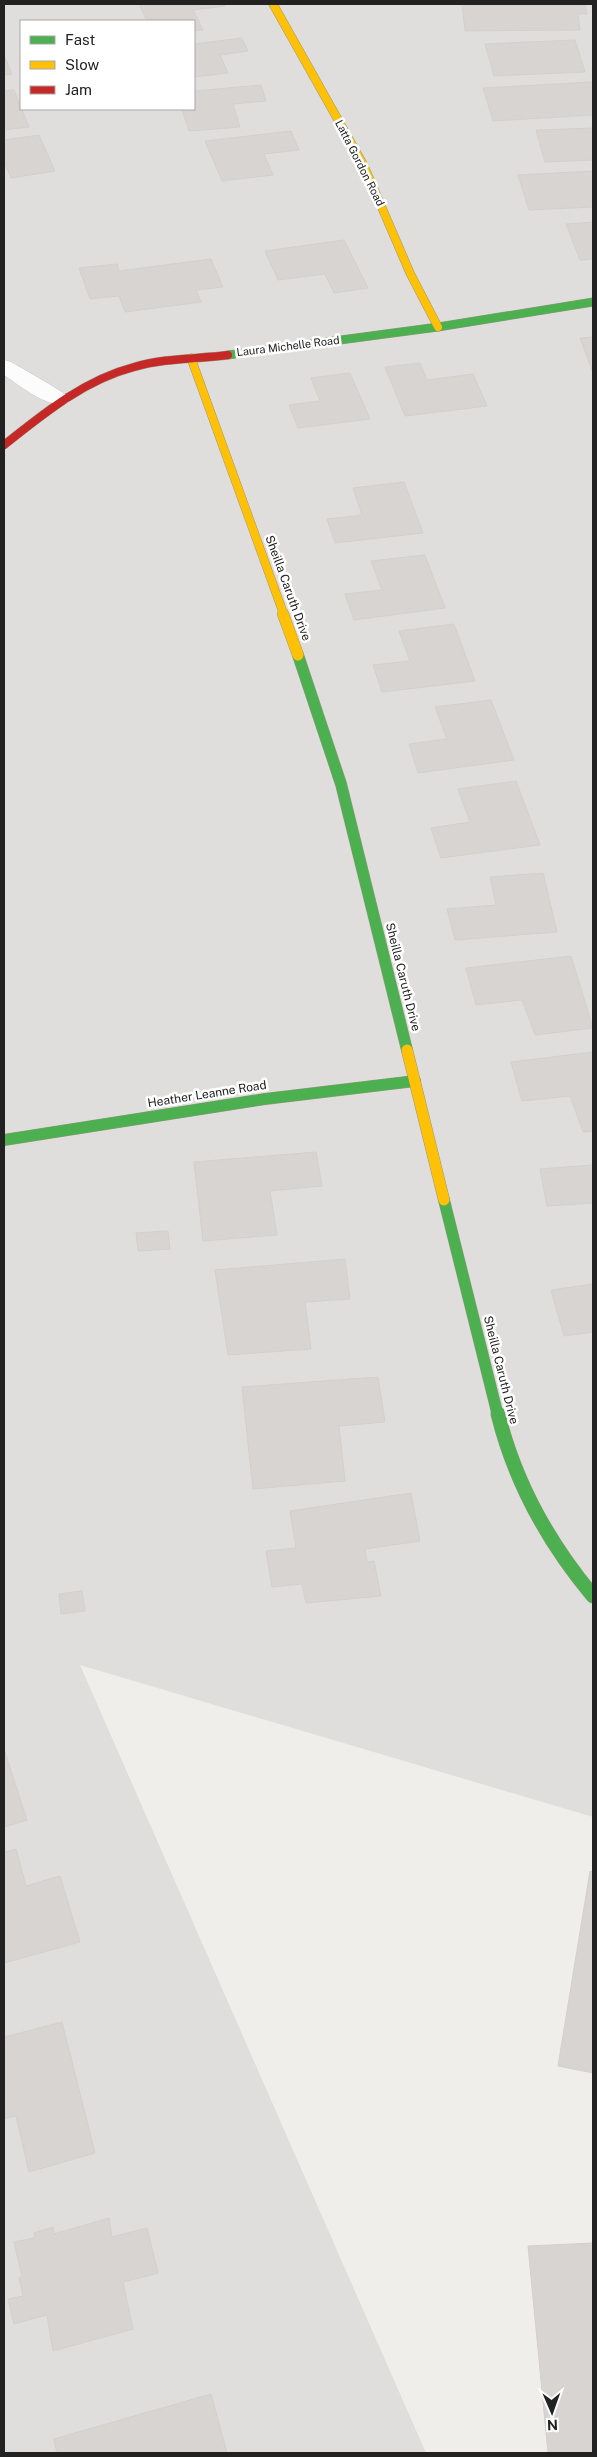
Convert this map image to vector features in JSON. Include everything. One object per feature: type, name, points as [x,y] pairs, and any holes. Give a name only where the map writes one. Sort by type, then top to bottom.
[{"type":"street","name":"Latta Gordon Road","points":[[273,4],[364,166],[410,273],[438,327]]},
{"type":"street","name":"Laura Michelle Road","points":[[4,445],[61,399],[102,376],[133,367],[438,327],[593,302]]},
{"type":"street","name":"Sheilla Caruth Drive","points":[[191,358],[320,717],[341,784],[504,1440],[521,1486],[545,1533],[575,1578],[593,1596]]},
{"type":"street","points":[[4,366],[43,391],[61,399]]},
{"type":"street","name":"Heather Leanne Road","points":[[4,1140],[265,1099],[415,1081]]},
{"type":"shaded area","points":[[4,4],[593,4],[593,1817],[80,1665],[426,2453],[4,2453]]},
{"type":"building","points":[[139,4],[224,4],[225,6],[193,10],[203,30],[195,31],[195,20],[147,20]]},
{"type":"building","points":[[462,4],[585,4],[587,14],[578,14],[580,30],[465,31]]},
{"type":"building","points":[[242,38],[248,51],[220,55],[228,73],[195,77],[195,44]]},
{"type":"building","points":[[575,40],[585,72],[494,76],[485,44]]},
{"type":"building","points":[[4,55],[12,74],[4,75]]},
{"type":"building","points":[[593,82],[593,115],[493,121],[483,88]]},
{"type":"building","points":[[261,85],[266,101],[233,104],[240,127],[189,131],[182,110],[195,110],[195,91]]},
{"type":"building","points":[[14,90],[20,110],[22,110],[29,127],[4,130],[4,91]]},
{"type":"building","points":[[593,128],[593,160],[545,162],[536,130]]},
{"type":"building","points":[[291,131],[299,150],[264,154],[273,175],[222,181],[205,141]]},
{"type":"building","points":[[39,135],[55,171],[11,178],[4,161],[4,140]]},
{"type":"building","points":[[593,171],[593,207],[529,210],[518,175]]},
{"type":"building","points":[[593,222],[593,259],[580,260],[566,224]]},
{"type":"building","points":[[344,240],[368,288],[334,293],[325,274],[278,280],[265,251]]},
{"type":"building","points":[[211,259],[223,287],[196,290],[201,302],[125,312],[119,296],[90,299],[79,268],[117,264],[119,271]]},
{"type":"building","points":[[593,337],[593,373],[580,338]]},
{"type":"building","points":[[420,363],[427,380],[473,374],[487,406],[405,416],[385,367]]},
{"type":"building","points":[[350,373],[370,419],[298,428],[289,405],[320,401],[311,378]]},
{"type":"building","points":[[404,482],[423,533],[335,543],[327,519],[362,515],[353,488]]},
{"type":"building","points":[[425,555],[445,608],[354,620],[345,594],[382,590],[371,561]]},
{"type":"building","points":[[454,624],[475,681],[382,692],[373,665],[410,661],[399,631]]},
{"type":"building","points":[[491,700],[514,760],[418,773],[409,744],[447,739],[435,707]]},
{"type":"building","points":[[516,781],[540,845],[441,858],[431,828],[470,822],[458,789]]},
{"type":"building","points":[[543,873],[557,932],[455,940],[447,909],[496,905],[490,877]]},
{"type":"building","points":[[571,956],[593,1028],[535,1035],[522,1000],[476,1005],[466,968]]},
{"type":"building","points":[[593,1052],[593,1131],[583,1132],[570,1096],[522,1101],[511,1062]]},
{"type":"building","points":[[316,1152],[322,1186],[270,1191],[277,1235],[203,1241],[194,1162]]},
{"type":"building","points":[[593,1165],[593,1203],[547,1206],[540,1169]]},
{"type":"building","points":[[168,1231],[170,1249],[138,1251],[136,1233]]},
{"type":"building","points":[[345,1259],[350,1299],[305,1302],[311,1349],[228,1355],[215,1270]]},
{"type":"building","points":[[593,1284],[593,1332],[564,1336],[551,1290]]},
{"type":"building","points":[[378,1377],[385,1422],[339,1426],[345,1481],[253,1489],[242,1387]]},
{"type":"building","points":[[411,1493],[420,1541],[365,1549],[367,1562],[374,1561],[381,1596],[306,1603],[302,1584],[272,1587],[266,1551],[296,1548],[290,1511]]},
{"type":"building","points":[[82,1591],[85,1611],[61,1614],[59,1594]]},
{"type":"building","points":[[4,1749],[27,1820],[4,1827]]},
{"type":"building","points":[[16,1849],[26,1886],[60,1876],[80,1942],[4,1963],[4,1852]]},
{"type":"building","points":[[590,1871],[593,1872],[593,2073],[558,2066]]},
{"type":"building","points":[[62,2022],[95,2153],[29,2172],[16,2116],[4,2119],[4,2037]]},
{"type":"building","points":[[109,2218],[112,2237],[147,2228],[158,2273],[123,2282],[133,2329],[53,2351],[47,2315],[14,2324],[8,2299],[23,2296],[19,2278],[22,2276],[14,2242],[35,2238],[34,2233],[53,2227],[54,2234]]},
{"type":"building","points":[[593,2243],[593,2453],[548,2453],[528,2246]]},
{"type":"building","points":[[211,2394],[227,2453],[57,2453],[54,2439]]},
{"type":"traffic: fast","points":[[228,355],[438,327],[593,302]]},
{"type":"traffic: fast","points":[[298,655],[341,784],[407,1050]]},
{"type":"traffic: fast","points":[[4,1140],[265,1099],[415,1081]]},
{"type":"traffic: fast","points":[[444,1200],[504,1440],[540,1523],[564,1561],[593,1596]]},
{"type":"traffic: slow","points":[[273,4],[364,166],[410,273],[438,327]]},
{"type":"traffic: slow","points":[[191,358],[298,655]]},
{"type":"traffic: slow","points":[[407,1050],[444,1200]]},
{"type":"traffic: jam","points":[[4,445],[64,400],[114,373],[155,362],[228,355]]}]
